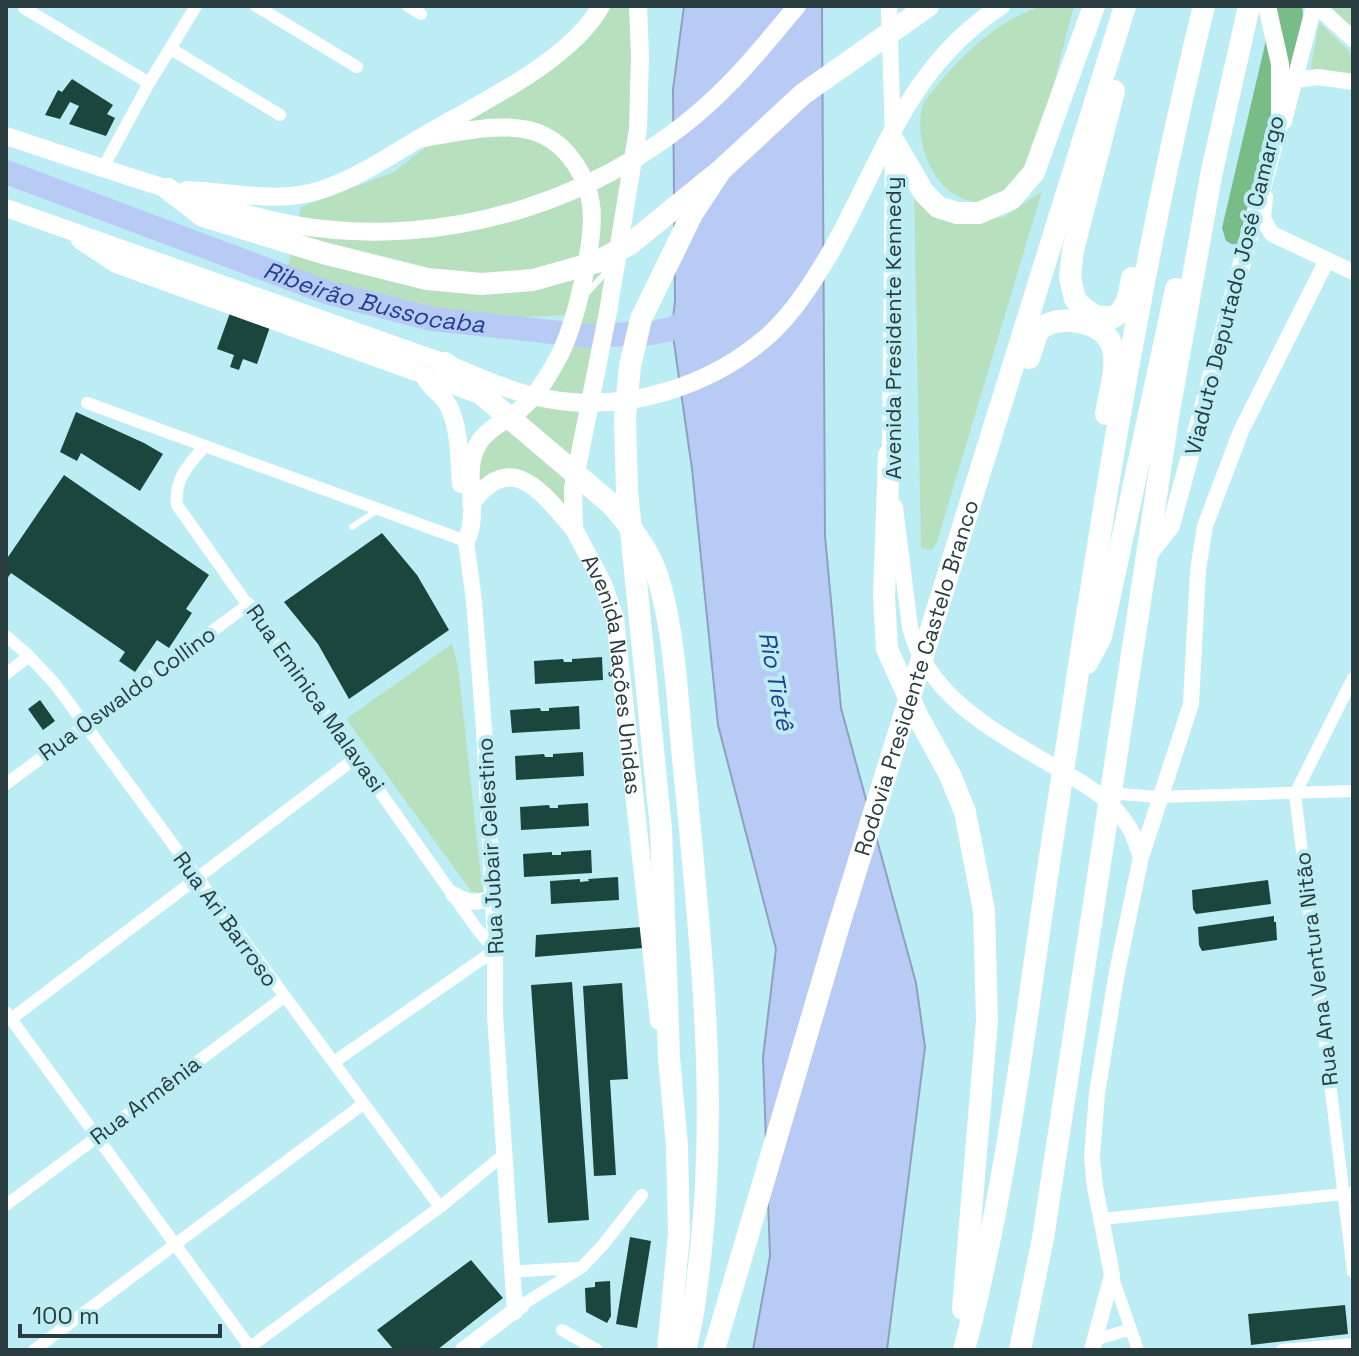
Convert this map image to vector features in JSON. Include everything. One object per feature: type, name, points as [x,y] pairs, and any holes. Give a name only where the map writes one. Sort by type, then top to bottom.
[{"type":"highway","points":[[168,189],[203,216],[273,240],[427,279],[482,284],[533,280],[597,262],[630,244],[721,170],[803,94],[928,6]]},
{"type":"highway","points":[[893,140],[924,193],[938,207],[957,213],[979,213],[1011,199],[1034,172],[1094,6]]},
{"type":"highway","name":"Rodovia Presidente Castelo Branco","points":[[714,1350],[783,1110],[955,547],[1125,6]]},
{"type":"highway","points":[[961,1350],[997,1205],[1113,461],[1161,190],[1204,6]]},
{"type":"highway","points":[[1020,1350],[1043,1238],[1169,411],[1212,171],[1246,17]]},
{"type":"highway","points":[[1114,43],[1118,78],[1073,250],[1070,277],[1075,299],[1095,316],[1112,318],[1122,312],[1145,212],[1161,190]]},
{"type":"highway","points":[[669,1058],[661,829],[636,581],[625,416],[635,340],[641,319],[692,214],[721,170]]},
{"type":"highway","points":[[1077,682],[1101,637],[1197,194],[1212,171]]},
{"type":"highway","points":[[997,411],[1019,389],[1038,331],[1051,323],[1070,320],[1092,325],[1111,340],[1115,356],[1103,438],[1113,461]]},
{"type":"highway","points":[[445,363],[611,504],[628,522],[657,574],[673,663],[702,949],[707,1044],[706,1176],[696,1300],[685,1350]]},
{"type":"highway","points":[[889,455],[884,597],[887,649],[917,715],[950,775],[965,812],[986,925],[988,980],[985,1053],[961,1350]]},
{"type":"highway","name":"Avenida Nações Unidas","points":[[668,1350],[679,1234],[677,1146],[669,1058]]},
{"type":"main road","points":[[168,189],[264,198],[322,190],[364,172],[501,91],[580,35],[601,6]]},
{"type":"main road","name":"Avenida Nações Unidas","points":[[638,6],[638,129],[608,312],[573,488],[574,529],[603,584],[615,618],[656,994],[669,1058]]},
{"type":"main road","points":[[6,136],[230,210],[291,224],[350,230],[460,224],[509,214],[569,193],[617,171],[664,139],[720,93],[797,6]]},
{"type":"main road","name":"Avenida Presidente Kennedy","points":[[889,6],[893,140],[889,455],[913,643],[924,666],[955,700],[1013,742],[1096,792],[1130,828],[1141,857]]},
{"type":"main road","points":[[6,208],[445,363],[507,389],[578,403],[640,398],[673,390],[743,355],[770,334],[799,302],[830,253],[909,100],[932,67],[972,25],[1001,6]]},
{"type":"main road","name":"Viaduto Deputado José Camargo","points":[[1148,555],[1171,526],[1280,122],[1280,64],[1267,6]]},
{"type":"main road","points":[[1353,39],[1315,6],[1266,194],[1263,219],[1272,234],[1353,272]]},
{"type":"main road","points":[[1295,80],[1318,77],[1353,82]]},
{"type":"main road","points":[[419,139],[477,129],[518,128],[544,135],[569,153],[591,203],[590,240],[576,309],[560,355],[522,409],[481,439],[469,471],[472,530],[466,541]]},
{"type":"main road","points":[[69,231],[116,264],[522,409]]},
{"type":"main road","points":[[1094,1345],[1112,1275],[1095,1187],[1092,1157],[1094,1117],[1117,972],[1141,857],[1158,797],[1191,704],[1198,570],[1212,504],[1241,431],[1327,260]]},
{"type":"main road","points":[[424,374],[428,384],[444,397],[452,415],[459,456],[466,541]]},
{"type":"main road","points":[[471,504],[489,484],[517,477],[529,481],[574,529]]},
{"type":"main road","name":"Rua Jubair Celestino","points":[[466,541],[480,666],[493,898],[495,1015],[520,1308]]},
{"type":"main road","points":[[453,894],[466,902],[493,898]]},
{"type":"main road","name":"Rua Jubair Celestino","points":[[506,1153],[515,1177],[522,1271],[520,1308]]},
{"type":"main road","points":[[463,1350],[520,1308]]},
{"type":"street","points":[[103,168],[149,83],[194,10],[178,6]]},
{"type":"street","points":[[256,6],[357,67]]},
{"type":"street","points":[[408,6],[421,14]]},
{"type":"street","points":[[24,8],[149,83]]},
{"type":"street","points":[[171,49],[280,115]]},
{"type":"street","points":[[87,403],[466,541]]},
{"type":"street","name":"Rua Eminica Malavasi","points":[[205,446],[181,475],[177,505],[477,929],[495,948]]},
{"type":"street","name":"Rua Oswaldo Collino","points":[[6,784],[249,604]]},
{"type":"street","name":"Rua Ari Barroso","points":[[6,636],[55,684],[440,1207]]},
{"type":"street","points":[[6,674],[29,656]]},
{"type":"street","points":[[1295,794],[1353,678]]},
{"type":"street","points":[[357,757],[9,1015],[249,1349],[440,1207],[506,1153]]},
{"type":"street","points":[[1096,792],[1158,797],[1353,791]]},
{"type":"street","name":"Rua Ana Ventura Nitão","points":[[1295,794],[1348,1193],[1353,1272]]},
{"type":"street","points":[[334,1062],[495,948]]},
{"type":"street","name":"Rua Armênia","points":[[6,1205],[284,997]]},
{"type":"street","points":[[34,1350],[363,1104]]},
{"type":"street","points":[[1102,1219],[1348,1193]]},
{"type":"street","points":[[520,1308],[581,1268],[642,1195]]},
{"type":"street","points":[[522,1271],[581,1268]]},
{"type":"street","points":[[1112,1275],[1138,1350]]},
{"type":"street","points":[[1094,1345],[1131,1329]]},
{"type":"street","points":[[562,1330],[597,1350]]},
{"type":"street","points":[[1282,1350],[1353,1344]]},
{"type":"lane","points":[[576,309],[617,260]]},
{"type":"lane","points":[[352,527],[379,509]]},
{"type":"green space","points":[[601,6],[638,6],[640,56],[572,511],[529,481],[481,491],[474,453],[522,409],[574,315],[481,319],[375,300],[287,270],[301,207],[394,172],[490,97],[535,70]]},
{"type":"green space","points":[[1043,6],[1074,6],[1035,155],[1008,195],[987,202],[967,200],[941,183],[925,155],[920,122],[923,104],[970,50],[1012,19]]},
{"type":"green space","points":[[1274,6],[1302,6],[1303,16],[1257,210],[1239,248],[1226,241],[1222,228]]},
{"type":"green space","points":[[1324,6],[1353,6],[1353,28]]},
{"type":"green space","points":[[1319,22],[1353,55],[1353,78],[1310,74]]},
{"type":"green space","points":[[1042,191],[937,542],[933,549],[921,548],[914,193],[965,221],[1004,217]]},
{"type":"green space","points":[[452,644],[458,666],[483,894],[471,891],[346,719]]},
{"type":"water","name":"Rio Tietê","points":[[684,6],[822,6],[825,536],[841,708],[916,983],[925,1047],[887,1350],[753,1350],[770,1256],[763,1057],[776,949],[718,725],[692,469],[672,329],[675,300],[673,89]]},
{"type":"building","points":[[72,79],[113,105],[107,114],[115,118],[106,136],[69,124],[79,106],[70,102],[60,119],[45,115],[58,90],[62,92]]},
{"type":"building","points":[[231,310],[271,324],[257,364],[243,359],[239,370],[230,367],[234,355],[217,349]]},
{"type":"building","points":[[76,412],[163,454],[140,491],[81,453],[77,461],[60,452]]},
{"type":"building","points":[[64,475],[209,575],[186,609],[192,613],[169,648],[157,640],[135,672],[119,661],[125,652],[11,573],[6,580],[6,560]]},
{"type":"building","points":[[382,533],[417,575],[449,630],[349,699],[318,644],[284,602]]},
{"type":"building","points":[[602,657],[603,680],[535,684],[534,661],[563,659],[564,662],[572,662],[572,659]]},
{"type":"building","points":[[40,700],[55,721],[43,730],[28,709]]},
{"type":"building","points":[[579,706],[580,729],[512,733],[510,710],[540,708],[541,711],[549,711],[549,708]]},
{"type":"building","points":[[583,752],[584,776],[516,780],[515,756],[544,754],[545,757],[553,757],[553,754]]},
{"type":"building","points":[[588,803],[589,826],[521,830],[520,807],[549,805],[550,808],[558,808],[558,805]]},
{"type":"building","points":[[591,850],[592,873],[524,877],[523,854],[552,852],[552,855],[561,855],[561,852]]},
{"type":"building","points":[[618,877],[619,900],[551,904],[550,881],[580,879],[580,882]]},
{"type":"building","points":[[1268,880],[1271,904],[1196,914],[1193,909],[1192,890]]},
{"type":"building","points":[[1274,916],[1277,940],[1202,951],[1199,945],[1198,927]]},
{"type":"building","points":[[642,927],[643,948],[535,957],[536,935]]},
{"type":"building","points":[[572,982],[589,1220],[548,1223],[531,985]]},
{"type":"building","points":[[622,983],[628,1079],[610,1080],[616,1175],[594,1176],[583,986]]},
{"type":"building","points":[[630,1237],[651,1241],[637,1328],[616,1324]]},
{"type":"building","points":[[471,1260],[503,1298],[437,1350],[394,1350],[377,1330]]},
{"type":"building","points":[[610,1281],[611,1316],[607,1323],[586,1312],[585,1288],[595,1287],[595,1282]]},
{"type":"building","points":[[1345,1305],[1348,1334],[1251,1345],[1248,1314]]},
{"type":"waterway","name":"Ribeirão Bussocaba","points":[[6,172],[326,292],[432,319],[588,336],[672,329],[701,312]]}]
